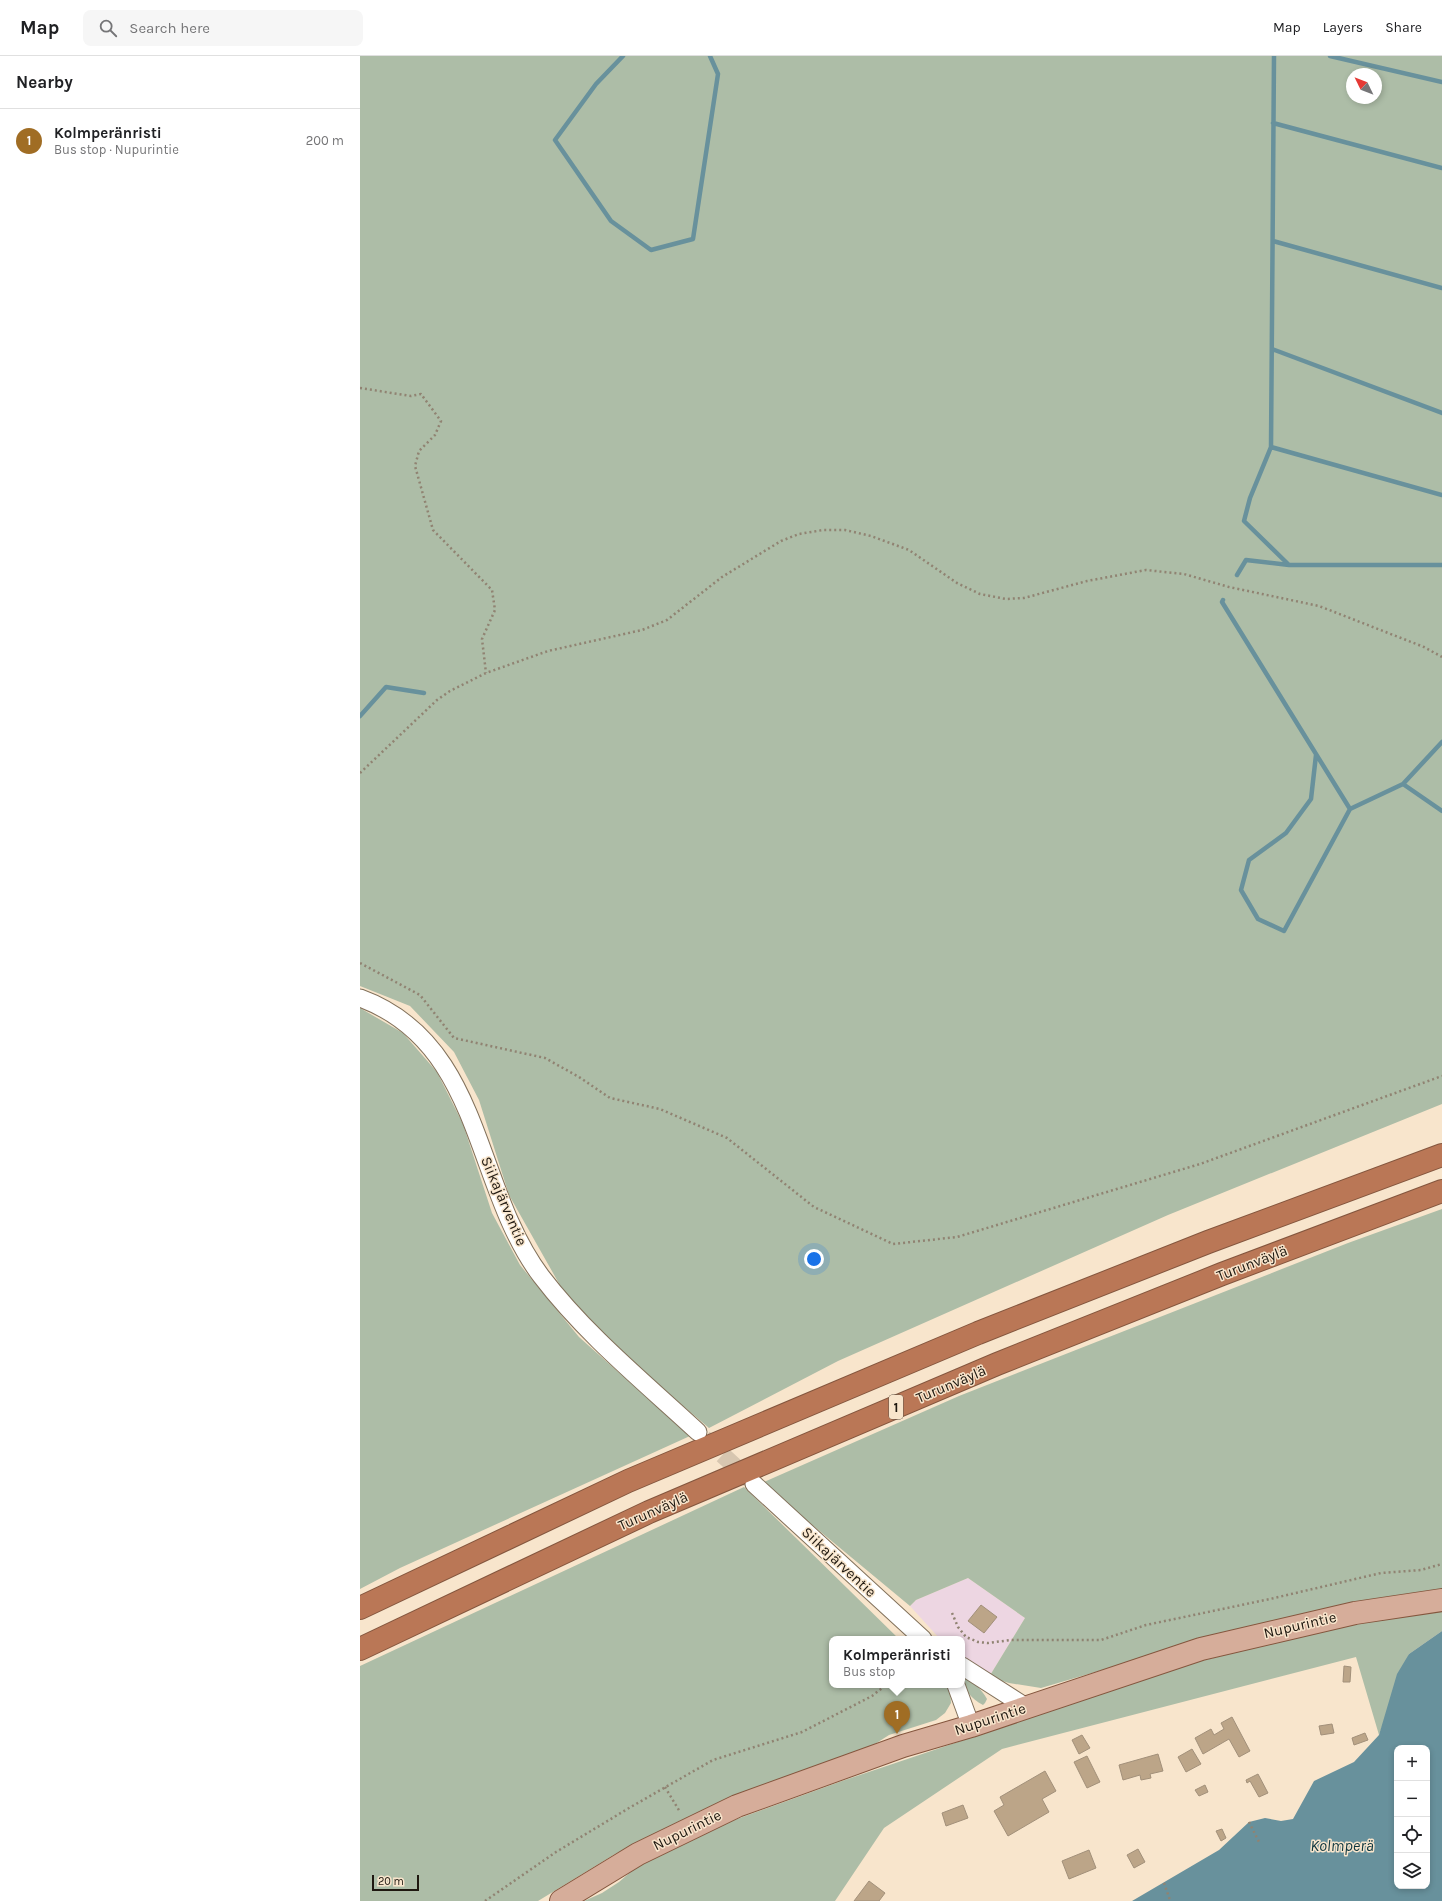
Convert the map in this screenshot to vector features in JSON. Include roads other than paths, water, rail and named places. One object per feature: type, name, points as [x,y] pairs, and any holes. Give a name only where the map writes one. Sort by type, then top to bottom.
[{"type":"highway","name":"1","points":[[360,1608],[628,1481],[978,1333],[1208,1242],[1442,1155]]},
{"type":"highway","name":"Turunväylä","points":[[360,1649],[649,1512],[990,1367],[1222,1274],[1442,1191]]},
{"type":"main road","name":"Nupurintie","points":[[561,1901],[638,1854],[737,1806],[903,1746],[971,1726],[1201,1649],[1355,1613],[1442,1600]]},
{"type":"street","name":"Siikajärventie","points":[[360,998],[401,1019],[419,1035],[438,1056],[451,1076],[465,1106],[505,1209],[519,1240],[540,1276],[573,1315],[596,1338],[698,1432]]},
{"type":"street","name":"Siikajärventie","points":[[754,1484],[920,1636]]},
{"type":"street","points":[[965,1668],[1026,1707]]},
{"type":"street","points":[[957,1688],[971,1726]]},
{"type":"water","name":"Kolmperä","points":[[1442,1631],[1442,1901],[1132,1901],[1219,1850],[1249,1822],[1265,1818],[1281,1821],[1293,1819],[1314,1781],[1354,1762],[1379,1735],[1397,1674],[1409,1654]]},
{"type":"waterway","points":[[623,56],[596,84],[555,140],[611,221],[651,250],[693,239],[718,74],[710,56]]},
{"type":"waterway","points":[[1274,56],[1271,447],[1250,498],[1244,521],[1289,565],[1442,565]]},
{"type":"waterway","points":[[1330,56],[1442,82]]},
{"type":"waterway","points":[[1273,123],[1442,168]]},
{"type":"waterway","points":[[1273,241],[1442,288]]},
{"type":"waterway","points":[[1272,349],[1442,413]]},
{"type":"waterway","points":[[1271,447],[1442,495]]},
{"type":"waterway","points":[[1237,575],[1246,560],[1289,565]]},
{"type":"waterway","points":[[1223,600],[1222,602],[1350,809],[1284,931],[1258,919],[1241,890],[1249,860],[1286,833],[1311,799],[1316,755]]},
{"type":"waterway","points":[[360,716],[386,687],[424,693]]},
{"type":"waterway","points":[[1350,809],[1403,784],[1442,742]]},
{"type":"waterway","points":[[1403,784],[1442,811]]},
{"type":"tunnel","points":[[704,1438],[750,1480]]},
{"type":"place","name":"Kolmperänristi","points":[[897,1734]]}]
